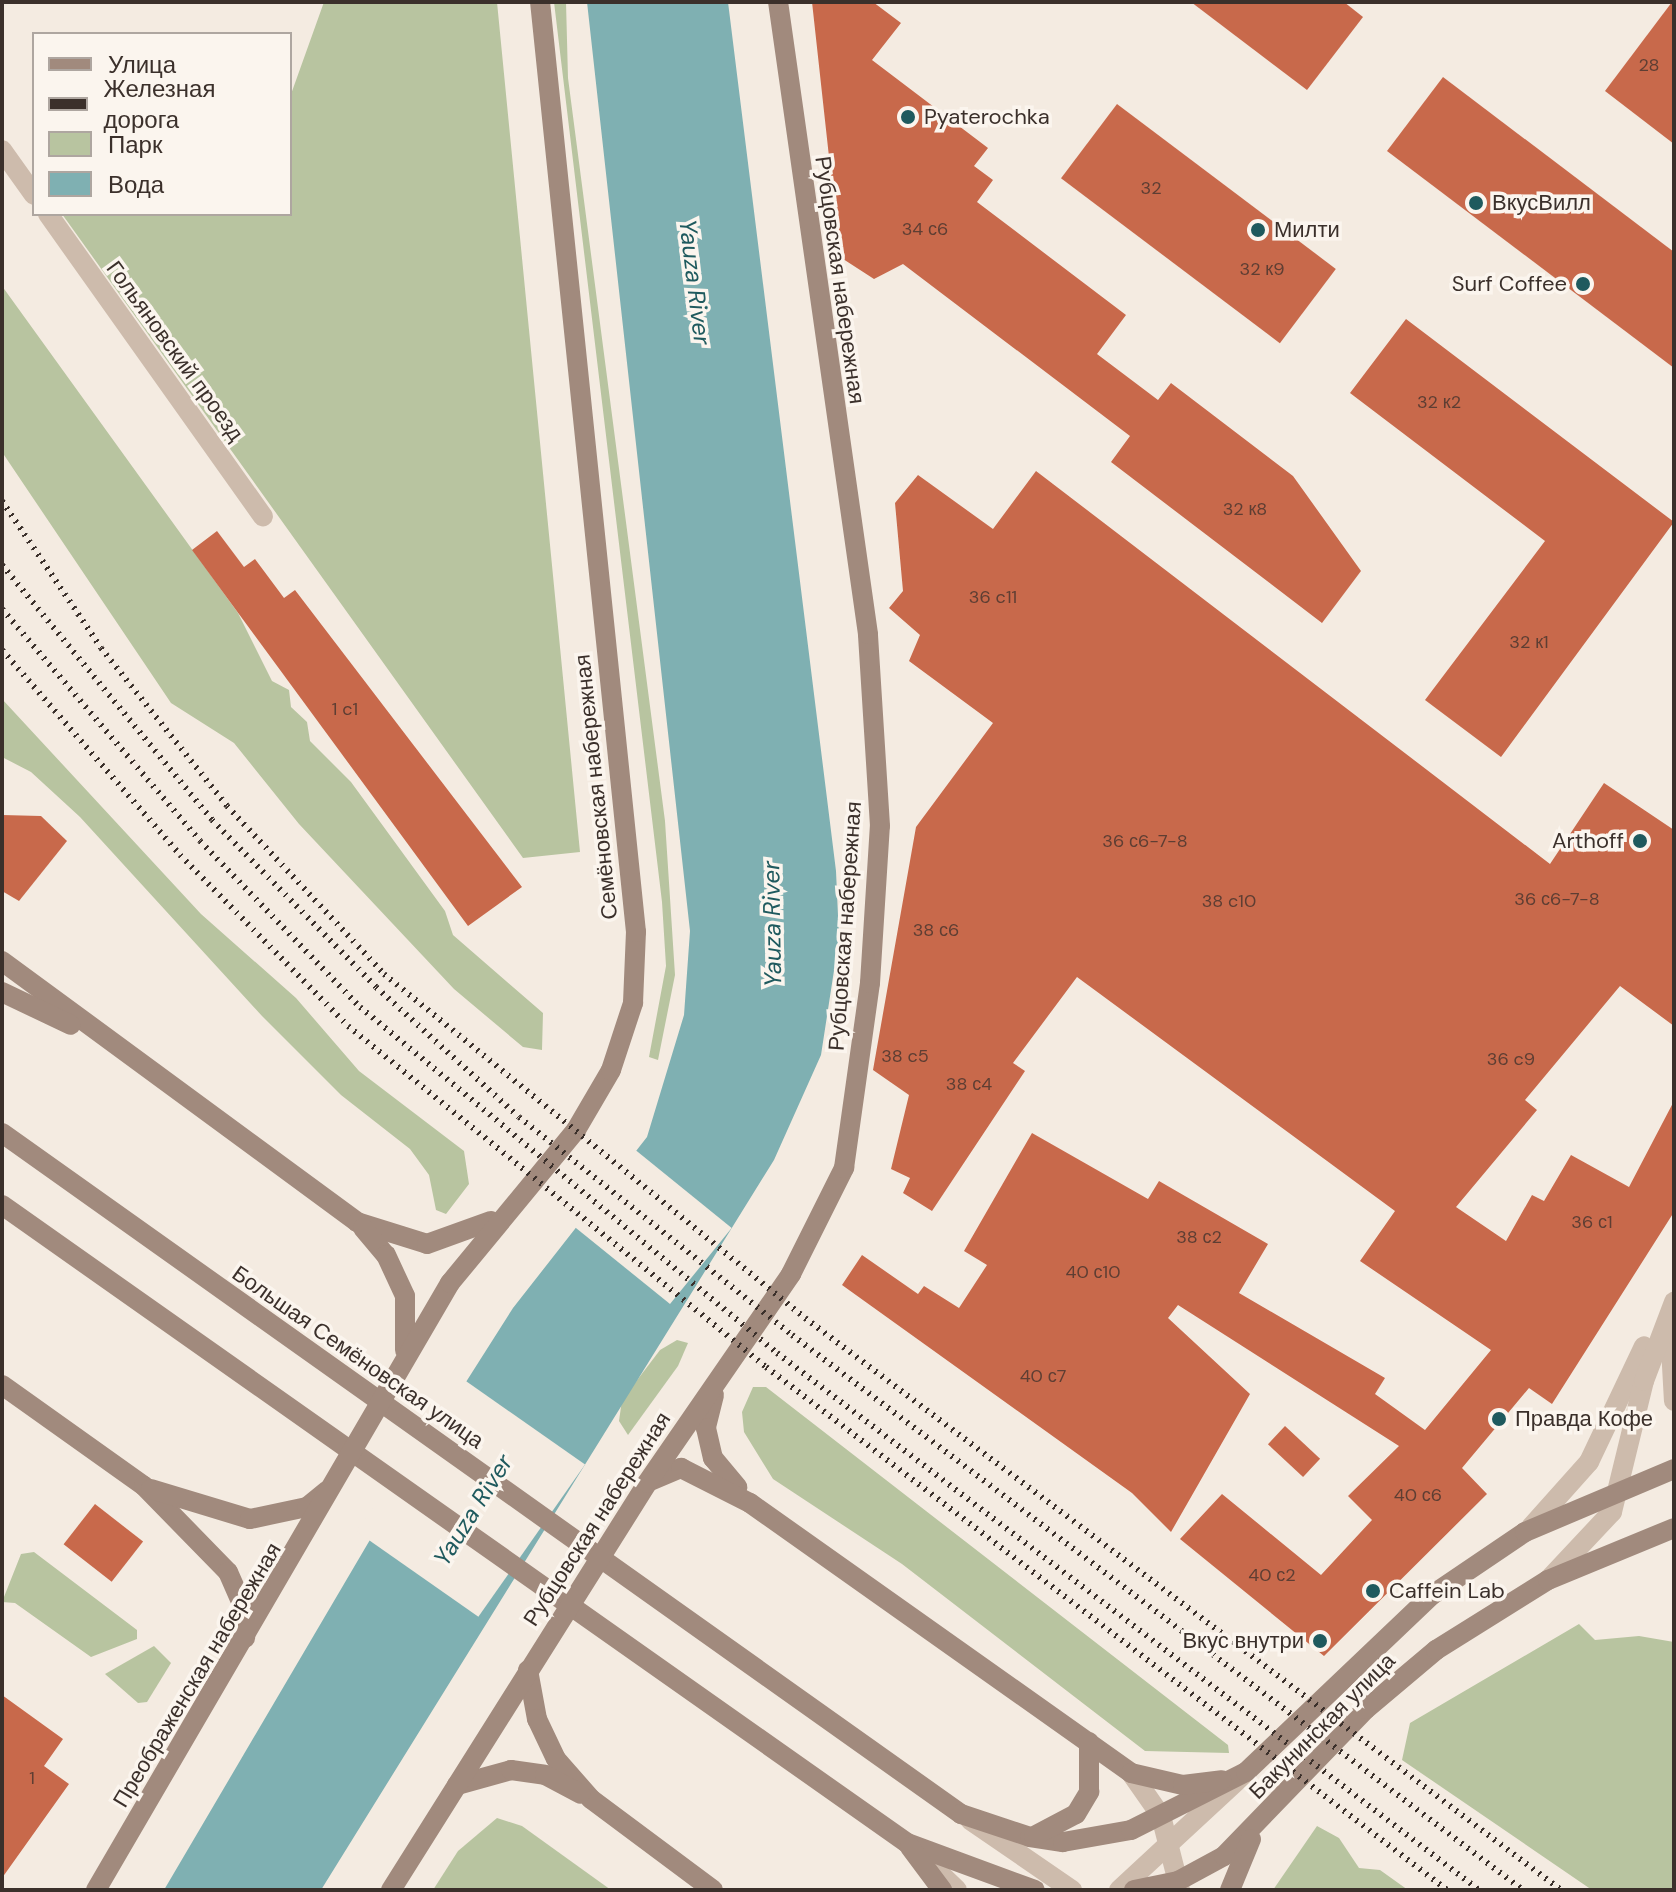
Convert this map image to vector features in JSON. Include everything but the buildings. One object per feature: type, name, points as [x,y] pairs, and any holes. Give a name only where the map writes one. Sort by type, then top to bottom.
[{"type":"main road","name":"Семёновская набережная","points":[[337,1483],[403,1364],[498,1218],[576,1130],[611,1070],[633,1003],[635,946],[540,2]]},
{"type":"main road","name":"Рубцовская набережная","points":[[391,1890],[647,1483],[791,1274],[844,1168],[870,983],[880,826],[868,634],[778,2]]},
{"type":"main road","points":[[2,961],[96,1037],[357,1222],[386,1255],[405,1296],[403,1364]]},
{"type":"main road","points":[[2,992],[96,1037]]},
{"type":"main road","name":"Большая Семёновская улица","points":[[2,1133],[961,1814]]},
{"type":"main road","points":[[2,1205],[907,1843],[1035,1890]]},
{"type":"main road","points":[[357,1222],[427,1244],[498,1218]]},
{"type":"main road","points":[[724,1370],[706,1428],[713,1458],[750,1503]]},
{"type":"main road","points":[[2,1385],[144,1486],[228,1572],[246,1613],[245,1642]]},
{"type":"main road","points":[[647,1483],[681,1468],[750,1503],[1131,1773],[1183,1785],[1246,1772]]},
{"type":"main road","name":"Бакунинская улица","points":[[961,1814],[1030,1837],[1096,1839],[1161,1816],[1246,1772],[1372,1646],[1525,1532],[1624,1485],[1674,1469]]},
{"type":"main road","points":[[144,1486],[250,1519],[307,1507],[337,1483]]},
{"type":"main road","name":"Преображенская набережная","points":[[96,1890],[337,1483]]},
{"type":"main road","name":"Бакунинская улица","points":[[1134,1890],[1179,1885],[1257,1827],[1396,1680],[1548,1580],[1674,1528]]},
{"type":"main road","points":[[528,1670],[537,1719],[556,1759],[591,1799]]},
{"type":"main road","points":[[1030,1837],[1076,1814],[1094,1768],[1089,1742]]},
{"type":"main road","points":[[455,1786],[511,1770],[545,1775],[591,1799],[713,1890]]},
{"type":"main road","points":[[1230,1890],[1257,1827]]},
{"type":"main road","points":[[907,1843],[942,1890]]},
{"type":"street","points":[[2,150],[32,192]]},
{"type":"street","name":"Гольяновский проезд","points":[[49,216],[263,516]]},
{"type":"street","points":[[1548,1580],[1587,1545],[1624,1485],[1644,1381],[1674,1301]]},
{"type":"street","points":[[1525,1532],[1589,1462],[1674,1301]]},
{"type":"street","points":[[1674,1308],[1667,1361],[1674,1401]]},
{"type":"street","name":"Бакунинская улица","points":[[1119,1890],[1246,1772]]},
{"type":"street","points":[[1131,1773],[1161,1816],[1179,1885]]},
{"type":"street","points":[[961,1814],[1072,1890]]},
{"type":"street","points":[[907,1843],[957,1890]]},
{"type":"green space","points":[[324,2],[497,2],[580,852],[523,858],[63,216],[292,216],[292,91]]},
{"type":"green space","points":[[554,2],[566,2],[568,78],[665,821],[675,975],[658,1060],[649,1057],[666,966],[662,902]]},
{"type":"green space","points":[[2,286],[238,613],[272,681],[289,690],[291,707],[307,722],[310,741],[351,782],[445,911],[453,935],[543,1013],[542,1050],[523,1047],[454,989],[299,824],[234,743],[171,703],[2,452]]},
{"type":"green space","points":[[2,699],[201,914],[296,998],[359,1071],[464,1151],[469,1184],[446,1214],[436,1210],[429,1175],[410,1149],[341,1095],[262,1016],[80,817],[31,772],[2,757]]},
{"type":"green space","points":[[677,1340],[688,1343],[678,1366],[628,1435],[619,1421],[622,1400],[660,1350]]},
{"type":"green space","points":[[753,1387],[766,1387],[1228,1745],[1229,1753],[1145,1751],[902,1564],[773,1479],[744,1432],[742,1412]]},
{"type":"green space","points":[[34,1552],[137,1630],[137,1639],[91,1657],[15,1603],[2,1602],[21,1554]]},
{"type":"green space","points":[[1579,1624],[1595,1640],[1639,1636],[1674,1642],[1674,1890],[1592,1890],[1402,1760],[1410,1723]]},
{"type":"green space","points":[[154,1646],[171,1663],[147,1702],[138,1703],[105,1674]]},
{"type":"green space","points":[[497,1818],[522,1826],[611,1890],[433,1890],[458,1851]]},
{"type":"green space","points":[[1317,1826],[1339,1838],[1359,1868],[1380,1870],[1408,1890],[1273,1890]]},
{"type":"water","name":"Yauza River","points":[[587,2],[728,2],[836,871],[839,938],[821,1055],[774,1160],[321,1890],[164,1890],[424,1448],[513,1308],[647,1137],[684,1015],[690,931]]},
{"type":"pier","points":[[633,1148],[732,1228],[670,1304],[571,1224]]},
{"type":"pier","points":[[463,1379],[585,1464],[478,1617],[356,1531]]},
{"type":"railway","points":[[2,501],[101,648],[227,806],[384,974],[805,1318],[1561,1890]]},
{"type":"railway","points":[[2,565],[212,820],[376,987],[519,1117],[792,1335],[1523,1890]]},
{"type":"railway","points":[[2,609],[200,841],[360,1007],[777,1353],[1479,1890]]},
{"type":"railway","points":[[2,650],[180,855],[348,1026],[766,1367],[1447,1890]]},
{"type":"place","name":"Pyaterochka","points":[[908,117]]},
{"type":"place","name":"ВкусВилл","points":[[1476,203]]},
{"type":"place","name":"Милти","points":[[1258,230]]},
{"type":"place","name":"Surf Coffee","points":[[1583,284]]},
{"type":"place","name":"Arthoff","points":[[1640,841]]},
{"type":"place","name":"Правда Кофе","points":[[1499,1419]]},
{"type":"place","name":"Caffein Lab","points":[[1373,1591]]},
{"type":"place","name":"Вкус внутри","points":[[1320,1641]]}]
